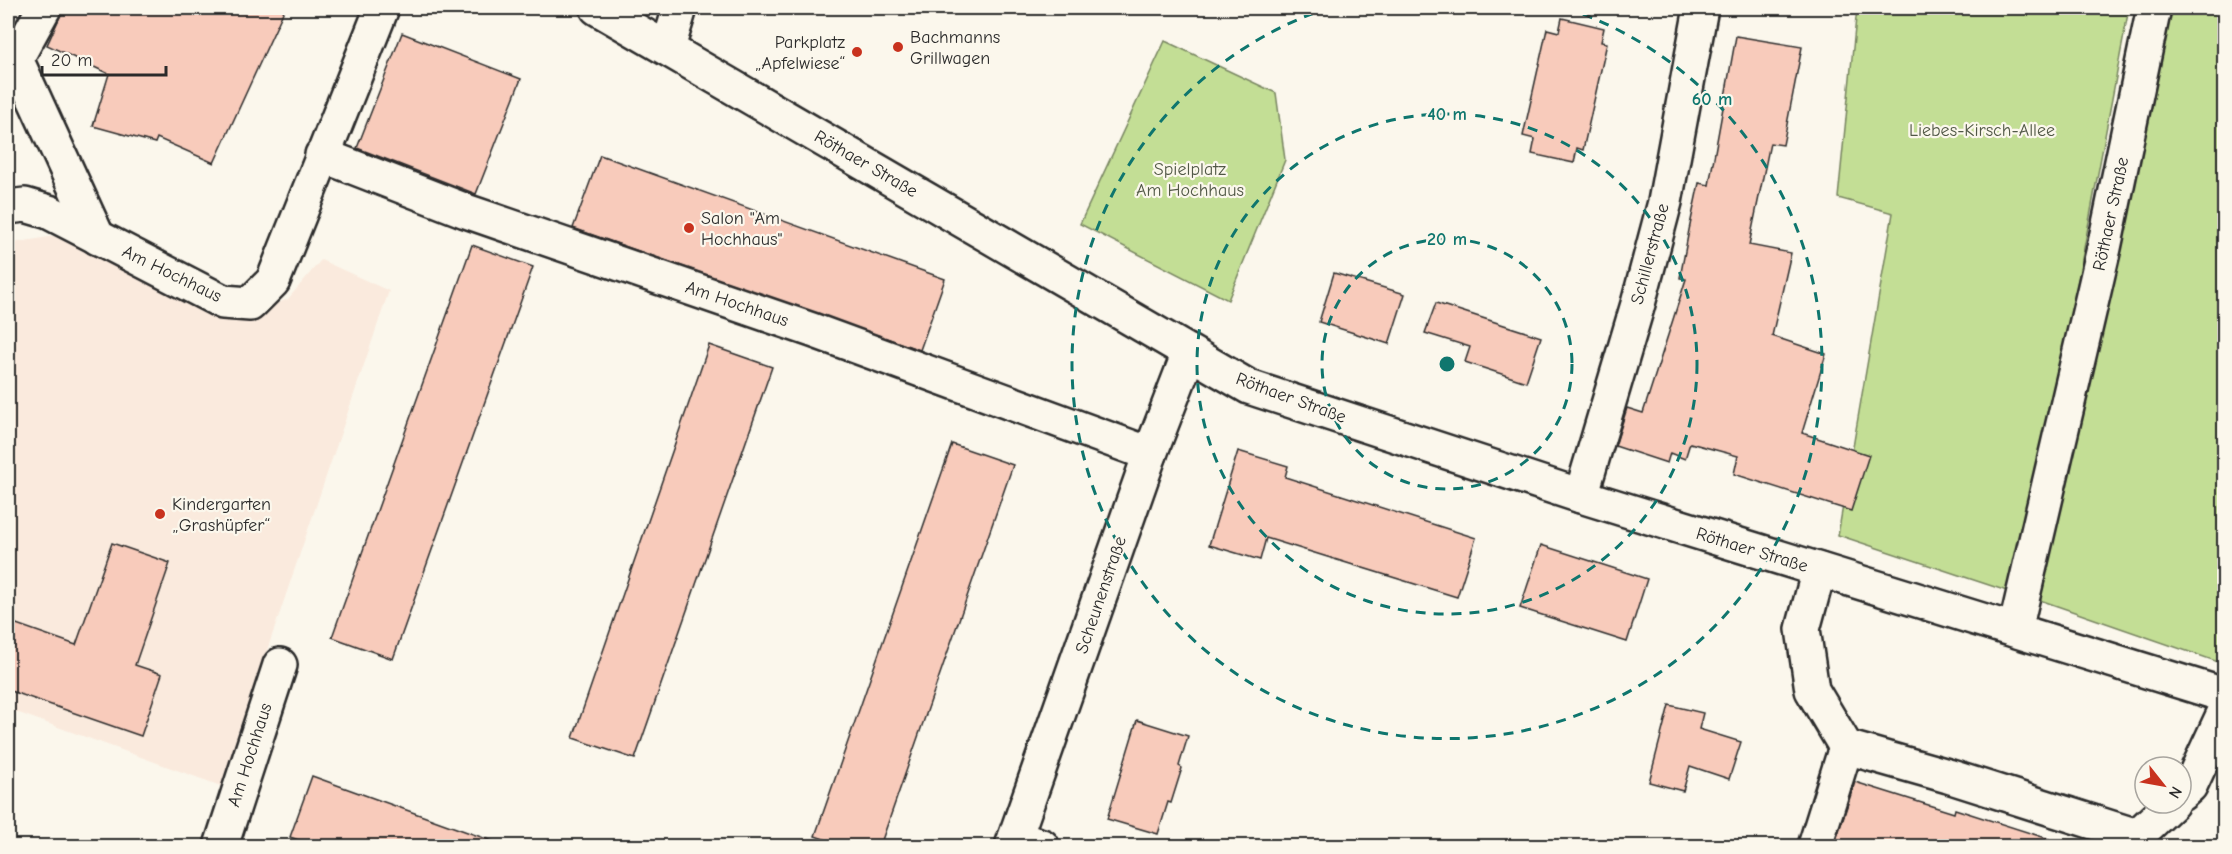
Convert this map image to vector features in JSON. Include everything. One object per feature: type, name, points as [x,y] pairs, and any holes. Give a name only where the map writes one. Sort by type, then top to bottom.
[{"type":"street","points":[[44,8],[16,59],[98,238]]},
{"type":"street","name":"Am Hochhaus","points":[[8,207],[25,205],[49,212],[223,302],[250,304],[273,281],[382,8]]},
{"type":"street","name":"Röthaer Straße","points":[[597,8],[1249,387],[1581,496],[2224,695]]},
{"type":"street","points":[[668,48],[680,8]]},
{"type":"street","name":"Schillerstraße","points":[[1581,496],[1638,304],[1665,202],[1701,8]]},
{"type":"street","name":"Röthaer Straße","points":[[2015,630],[2104,248],[2154,8]]},
{"type":"street","name":"Am Hochhaus","points":[[322,156],[466,211],[812,330],[1150,454]]},
{"type":"street","name":"Scheunenstraße","points":[[1023,844],[1150,454],[1189,353]]},
{"type":"street","points":[[1819,570],[1803,629],[1812,690],[1846,747],[1948,776],[2137,836],[2159,815]]},
{"type":"street","name":"Am Hochhaus","points":[[221,846],[280,664]]},
{"type":"street","points":[[2193,780],[2224,713]]},
{"type":"street","points":[[1815,846],[1846,747]]},
{"type":"shaded area","name":"Kindergarten „Grashüpfer“","points":[[54,236],[241,318],[288,299],[321,260],[389,291],[221,786],[8,709],[8,244]]},
{"type":"green space","name":"Liebes-Kirsch-Allee","points":[[1857,8],[2129,8],[2019,595],[1838,535],[1893,213],[1838,198]]},
{"type":"green space","points":[[2164,8],[2224,8],[2224,664],[2037,599]]},
{"type":"green space","name":"Spielplatz Am Hochhaus","points":[[1165,41],[1276,93],[1285,160],[1228,300],[1080,224]]},
{"type":"building","points":[[64,8],[285,8],[214,163],[157,138],[155,143],[93,126],[109,74],[47,45]]},
{"type":"building","points":[[1562,18],[1604,28],[1601,42],[1607,43],[1583,150],[1577,148],[1574,163],[1532,154],[1535,139],[1523,136],[1547,29],[1559,32]]},
{"type":"building","points":[[402,33],[521,79],[476,194],[357,148]]},
{"type":"building","points":[[1736,36],[1802,47],[1783,145],[1770,143],[1749,245],[1791,253],[1772,336],[1826,354],[1802,433],[1869,455],[1851,511],[1734,474],[1738,456],[1690,443],[1685,459],[1670,453],[1667,463],[1615,446],[1627,408],[1643,413],[1686,279],[1680,278],[1689,230],[1699,183],[1709,185]]},
{"type":"building","points":[[600,155],[945,279],[920,350],[573,228]]},
{"type":"building","points":[[472,245],[533,267],[393,659],[332,637]]},
{"type":"building","points":[[1334,273],[1405,294],[1389,344],[1319,322]]},
{"type":"building","points":[[1436,303],[1541,337],[1526,382],[1465,362],[1470,347],[1425,333]]},
{"type":"building","points":[[709,345],[772,367],[635,759],[573,738]]},
{"type":"building","points":[[952,444],[1013,465],[880,846],[845,846],[815,836]]},
{"type":"building","points":[[1238,451],[1288,466],[1285,477],[1476,538],[1457,597],[1266,538],[1260,560],[1209,545]]},
{"type":"building","points":[[112,543],[170,563],[135,665],[162,674],[141,736],[8,690],[8,621],[76,645]]},
{"type":"building","points":[[1541,545],[1647,579],[1627,642],[1520,608]]},
{"type":"building","points":[[1669,705],[1703,713],[1699,729],[1741,742],[1729,779],[1690,766],[1683,791],[1649,782]]},
{"type":"building","points":[[1137,720],[1188,736],[1179,766],[1182,768],[1158,834],[1107,819]]},
{"type":"building","points":[[312,776],[495,842],[494,846],[315,846],[290,837]]},
{"type":"building","points":[[1855,782],[1954,813],[1955,809],[2049,839],[2048,846],[1834,846]]},
{"type":"place","name":"Bachmanns Grillwagen","points":[[898,47]]},
{"type":"place","name":"Parkplatz „Apfelwiese“","points":[[857,52]]},
{"type":"place","name":"Salon \"Am Hochhaus\"","points":[[689,228]]},
{"type":"place","name":"Kindergarten „Grashüpfer“","points":[[160,514]]}]
